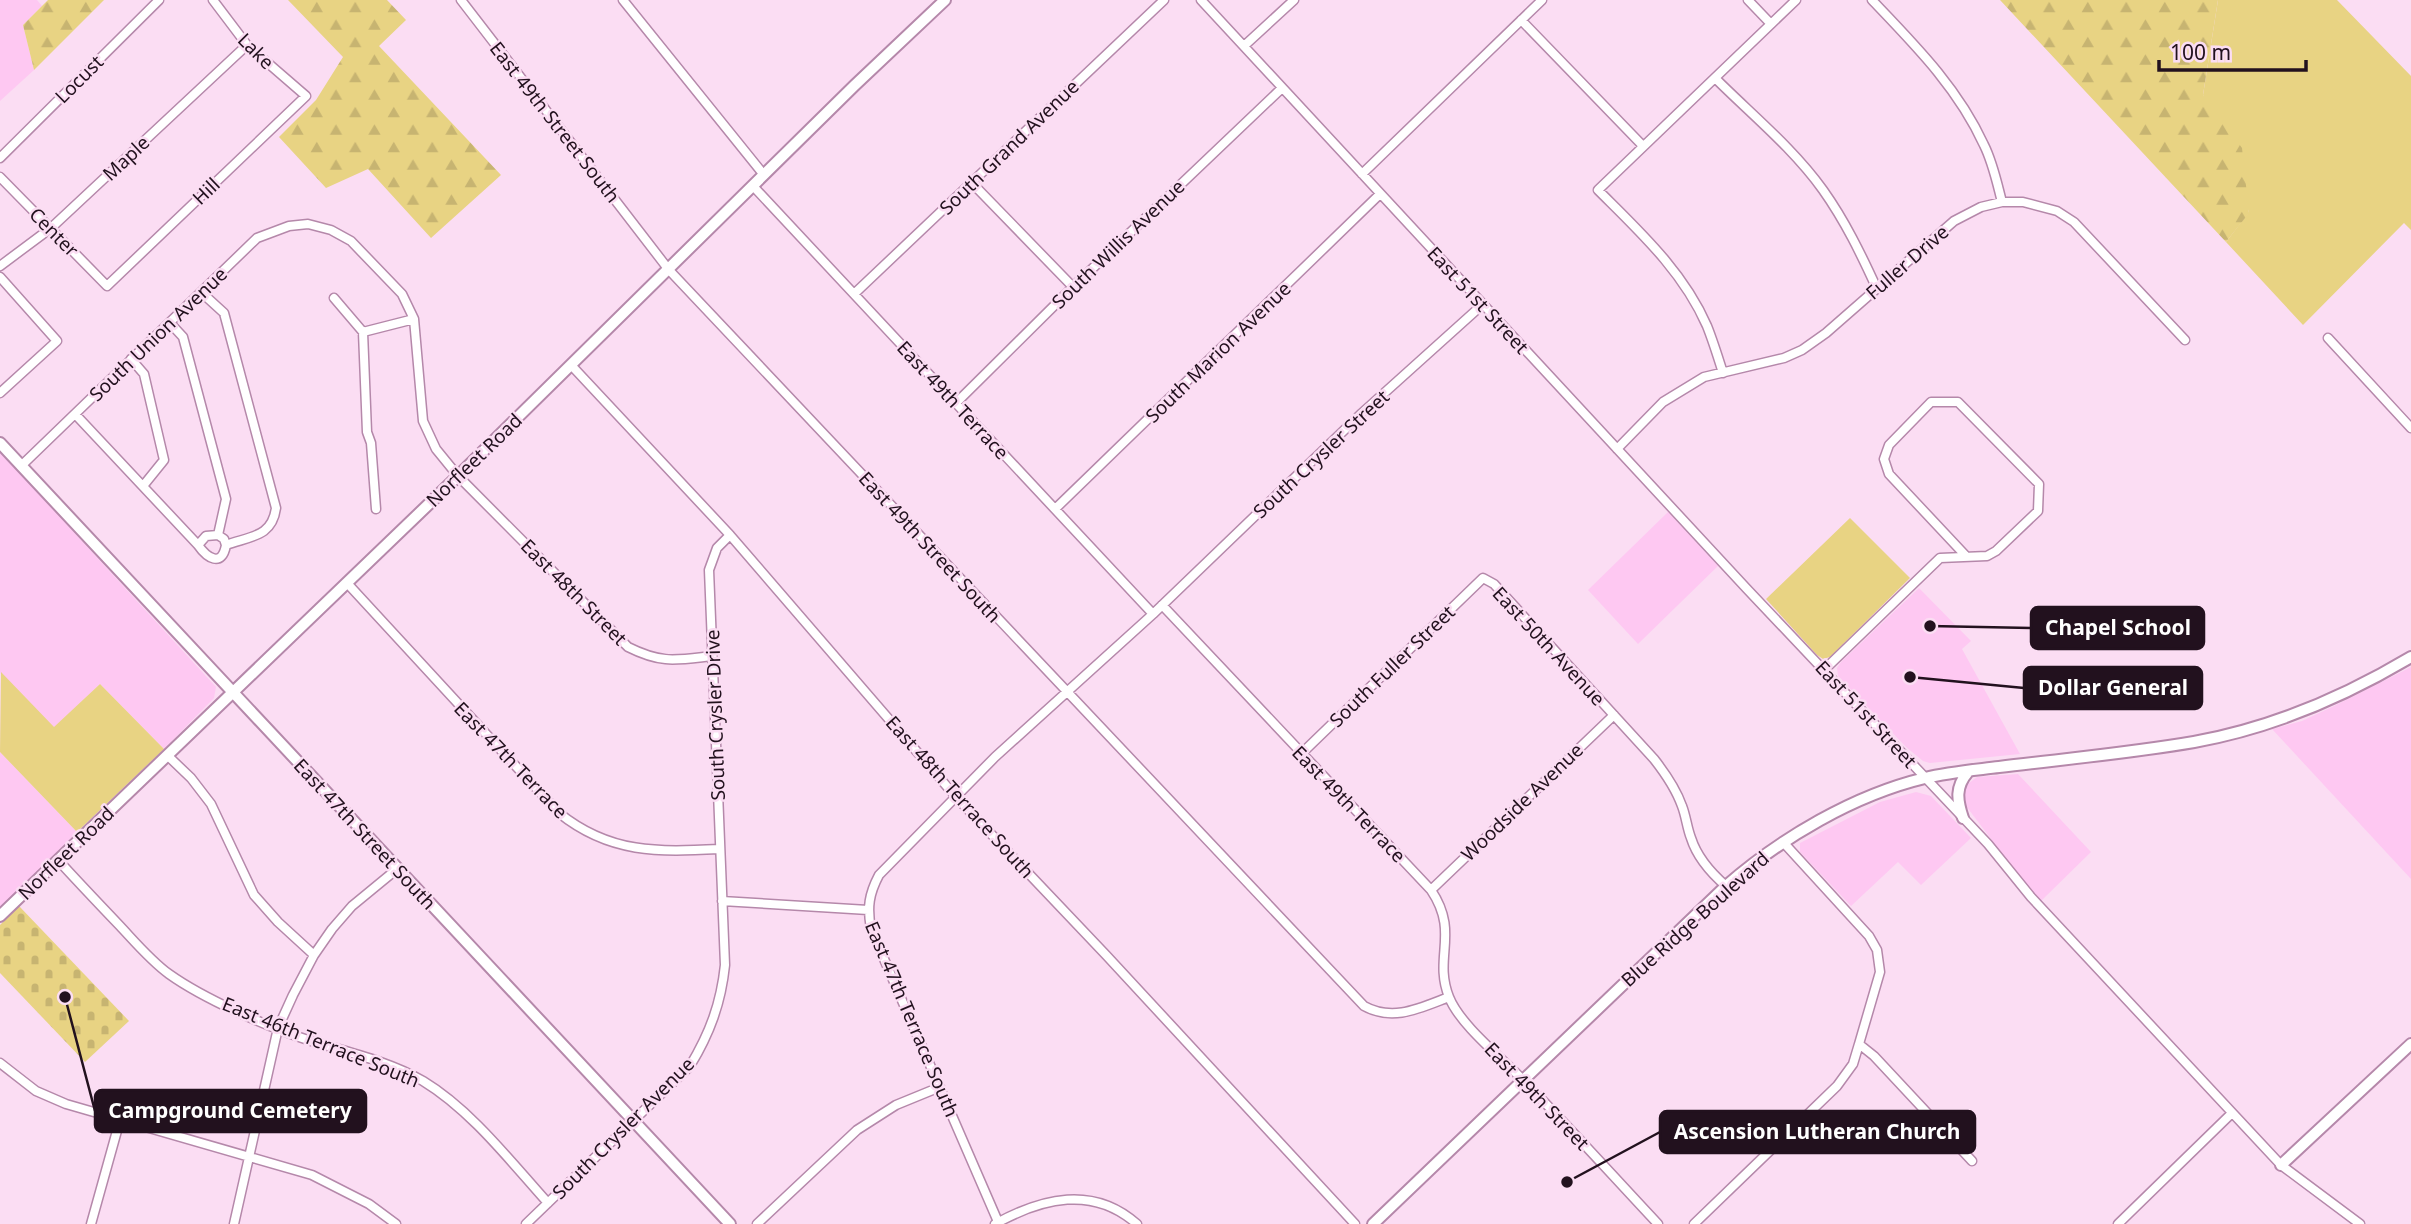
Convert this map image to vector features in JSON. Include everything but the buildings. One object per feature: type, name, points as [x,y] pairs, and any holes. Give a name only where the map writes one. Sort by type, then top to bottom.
[{"type":"street","name":"Locust","points":[[0,158],[159,0]]},
{"type":"street","name":"Lake","points":[[213,0],[247,45],[306,96]]},
{"type":"street","name":"East 49th Street South","points":[[461,0],[669,270],[1364,1006],[1376,1013],[1395,1015],[1449,997]]},
{"type":"street","name":"Norfleet Road","points":[[0,916],[458,476],[945,0]]},
{"type":"street","name":"South Grand Avenue","points":[[854,294],[1164,0]]},
{"type":"street","points":[[1201,0],[1362,174],[1542,0]]},
{"type":"street","points":[[1244,46],[1294,0]]},
{"type":"street","points":[[1748,0],[1771,24]]},
{"type":"street","points":[[1723,373],[1707,325],[1682,281],[1657,250],[1598,190],[1796,0]]},
{"type":"street","points":[[1872,0],[1931,62],[1955,93],[1986,148],[2003,202]]},
{"type":"street","points":[[626,1],[764,175]]},
{"type":"street","points":[[1521,20],[1643,146]]},
{"type":"street","name":"Maple","points":[[1,263],[51,228],[247,45]]},
{"type":"street","points":[[1714,78],[1791,153],[1822,189],[1852,234],[1877,289]]},
{"type":"street","name":"South Willis Avenue","points":[[956,403],[1073,287],[1282,88]]},
{"type":"street","name":"Hill","points":[[107,286],[306,96]]},
{"type":"street","name":"East 51st Street","points":[[1362,174],[1926,778],[2031,897],[2281,1165],[2360,1224]]},
{"type":"street","name":"Center","points":[[0,177],[107,286]]},
{"type":"street","points":[[972,183],[1073,287]]},
{"type":"street","name":"East 49th Terrace","points":[[753,186],[1153,614]]},
{"type":"street","name":"South Marion Avenue","points":[[1055,509],[1380,194]]},
{"type":"street","name":"Fuller Drive","points":[[1617,449],[1663,402],[1704,377],[1784,358],[1802,350],[1826,334],[1955,221],[1981,207],[2003,202],[2038,204],[2057,211],[2074,222],[2185,340]]},
{"type":"street","name":"South Union Avenue","points":[[21,466],[257,238],[289,226],[308,224],[331,230],[351,241],[402,294],[414,319]]},
{"type":"street","points":[[0,277],[57,341],[0,393]]},
{"type":"street","points":[[201,292],[224,313],[276,508],[274,523],[264,532],[226,545]]},
{"type":"street","points":[[334,298],[363,332],[367,432],[371,443],[376,509]]},
{"type":"street","name":"South Crysler Street","points":[[1162,605],[1362,414],[1482,305]]},
{"type":"street","points":[[363,332],[414,319]]},
{"type":"street","name":"East 48th Street","points":[[414,319],[423,421],[436,449],[458,476],[628,647],[647,657],[668,661],[712,656]]},
{"type":"street","points":[[170,323],[183,337],[226,499],[218,535]]},
{"type":"street","points":[[2328,338],[2411,428]]},
{"type":"street","points":[[131,359],[144,374],[164,460],[143,486]]},
{"type":"street","name":"East 48th Terrace South","points":[[571,365],[730,535],[956,797],[1355,1224]]},
{"type":"street","points":[[1824,670],[1940,558],[1987,556],[1996,551],[2038,510],[2039,484],[1958,402],[1931,402],[1889,445],[1884,459],[1889,474],[1965,555]]},
{"type":"street","points":[[75,414],[204,554],[212,559],[222,556],[226,545],[224,539],[218,535],[206,536],[198,545]]},
{"type":"street","name":"East 47th Street South","points":[[0,443],[730,1224]]},
{"type":"street","name":"South Crysler Drive","points":[[722,901],[709,570],[718,548],[730,535]]},
{"type":"street","name":"East 50th Avenue","points":[[1483,578],[1494,584],[1667,777],[1682,806],[1697,851],[1712,873],[1726,886]]},
{"type":"street","name":"South Fuller Street","points":[[1301,754],[1483,578]]},
{"type":"street","name":"East 47th Terrace","points":[[347,583],[568,820],[597,838],[635,849],[663,852],[720,849]]},
{"type":"street","points":[[868,910],[870,892],[879,875],[995,757],[1162,605]]},
{"type":"street","name":"East 49th Terrace","points":[[1162,605],[1431,890],[1446,920],[1443,969],[1449,997]]},
{"type":"street","name":"Blue Ridge Boulevard","points":[[1373,1224],[1726,886],[1751,864],[1783,842],[1869,797],[1926,778],[2196,741],[2264,725],[2369,682],[2411,657]]},
{"type":"street","name":"Woodside Avenue","points":[[1431,890],[1614,715]]},
{"type":"street","points":[[168,756],[191,778],[211,804],[254,895],[278,922],[314,955]]},
{"type":"street","points":[[1963,818],[1957,795],[1968,772]]},
{"type":"street","points":[[1694,1224],[1837,1086],[1853,1064],[1880,972],[1877,950],[1869,936],[1783,842]]},
{"type":"street","name":"East 46th Terrace South","points":[[58,860],[142,950],[169,974],[217,1002],[278,1028],[393,1067],[425,1082],[450,1101],[489,1138],[548,1203]]},
{"type":"street","points":[[234,1224],[278,1028],[314,955],[352,906],[397,869]]},
{"type":"street","name":"East 47th Terrace South","points":[[722,901],[868,910],[871,929],[997,1223]]},
{"type":"street","name":"South Crysler Avenue","points":[[526,1224],[690,1066],[706,1041],[717,1013],[724,965],[722,901]]},
{"type":"street","name":"East 49th Street","points":[[1449,997],[1463,1019],[1658,1224]]},
{"type":"street","points":[[1859,1044],[1874,1056],[1972,1161]]},
{"type":"street","points":[[2281,1165],[2411,1044]]},
{"type":"street","points":[[0,1063],[17,1079],[51,1099],[312,1175],[369,1204],[396,1224]]},
{"type":"street","points":[[757,1224],[857,1130],[896,1105],[940,1087]]},
{"type":"street","points":[[2118,1224],[2232,1113]]},
{"type":"street","points":[[91,1224],[120,1120]]},
{"type":"street","points":[[997,1223],[1028,1209],[1063,1199],[1087,1199],[1112,1206],[1137,1224]]},
{"type":"shaded area","points":[[0,0],[37,0],[42,6],[23,25],[34,70],[0,101]]},
{"type":"shaded area","points":[[0,452],[216,687],[214,698],[164,749],[100,684],[54,728],[0,673]]},
{"type":"shaded area","points":[[1668,512],[1718,566],[1638,644],[1588,590]]},
{"type":"shaded area","points":[[1919,588],[1971,641],[1962,649],[2020,754],[1930,763],[1923,761],[1906,747],[1838,676],[1837,668],[1841,662]]},
{"type":"shaded area","points":[[2411,667],[2411,879],[2272,729],[2302,721]]},
{"type":"shaded area","points":[[0,752],[77,832],[0,908]]},
{"type":"shaded area","points":[[2018,774],[2091,852],[2041,901],[1963,802],[1965,786],[1977,777]]},
{"type":"shaded area","points":[[1916,792],[1931,796],[1971,838],[1921,885],[1898,862],[1851,906],[1800,852],[1800,843],[1880,802]]},
{"type":"green space","points":[[48,0],[104,0],[34,70],[23,25]]},
{"type":"green space","points":[[288,0],[387,0],[406,20],[379,46],[501,175],[431,238],[368,169],[326,188],[279,137],[316,100],[343,57]]},
{"type":"green space","points":[[2000,0],[2218,0],[2203,95],[2242,148],[2249,213],[2226,242]]},
{"type":"green space","points":[[2218,0],[2337,0],[2411,76],[2411,230],[2404,223],[2303,325],[2226,242],[2249,212],[2203,95]]},
{"type":"green space","points":[[1850,518],[1910,578],[1830,657],[1823,659],[1766,599]]},
{"type":"green space","points":[[1,672],[54,727],[100,684],[164,749],[77,832],[0,752]]},
{"type":"green space","points":[[19,906],[129,1021],[85,1062],[0,973],[0,925]]},
{"type":"place","name":"Chapel School","points":[[1930,626]]},
{"type":"place","name":"Dollar General","points":[[1910,677]]},
{"type":"place","name":"Campground Cemetery","points":[[65,997]]},
{"type":"place","name":"Ascension Lutheran Church","points":[[1567,1182]]}]
